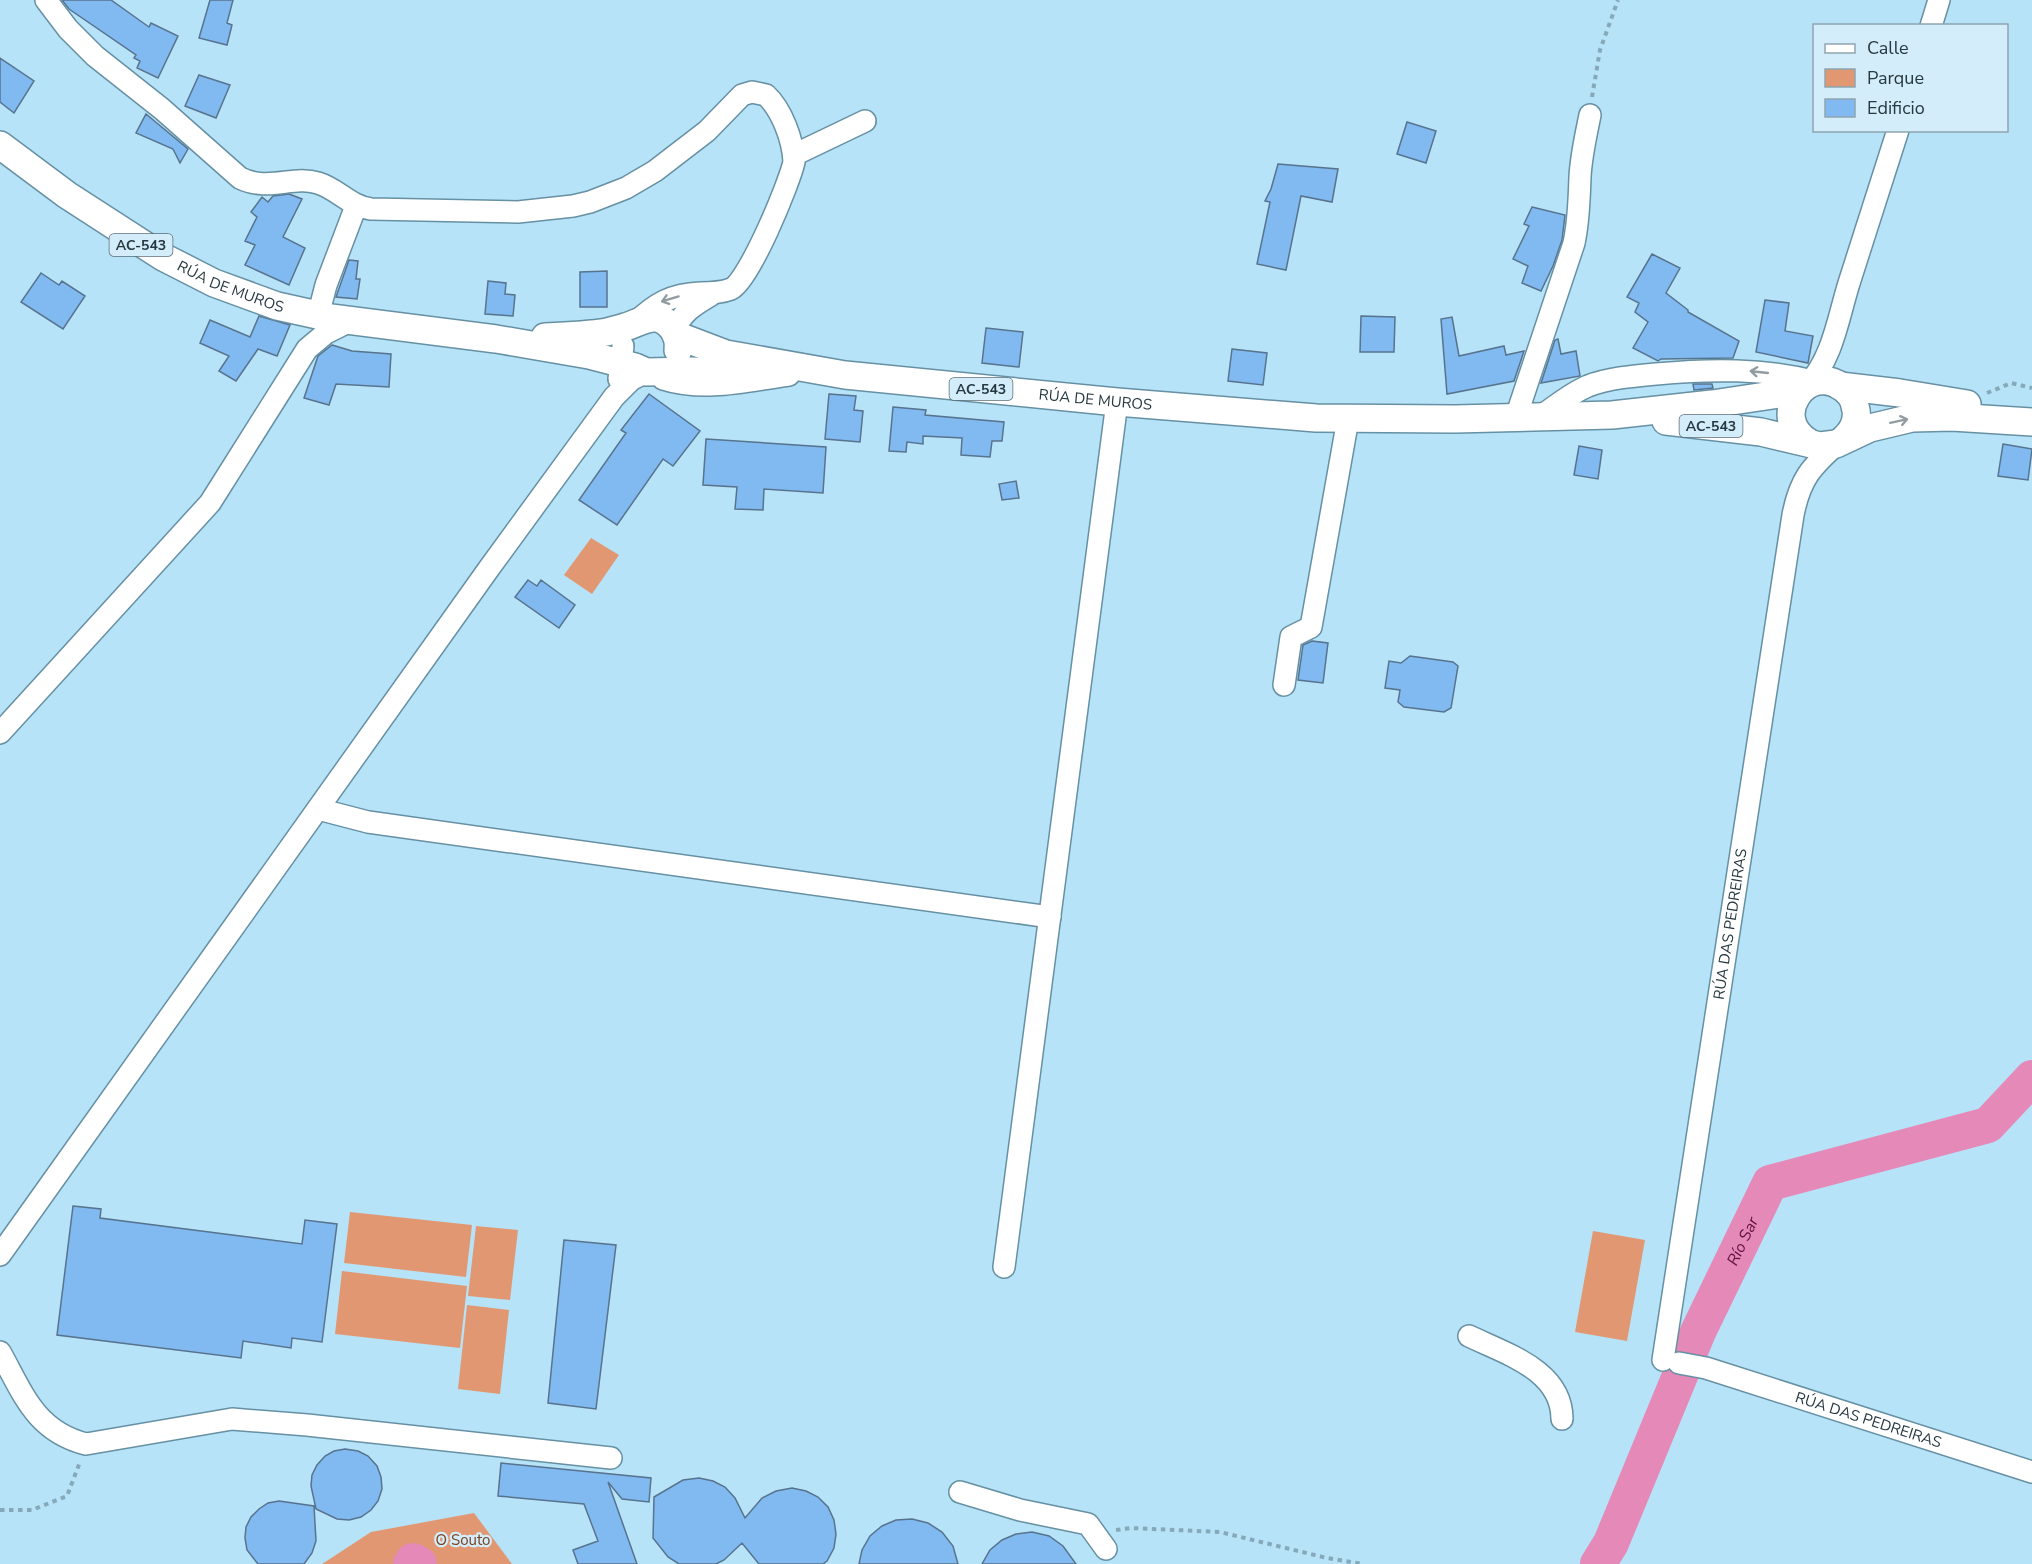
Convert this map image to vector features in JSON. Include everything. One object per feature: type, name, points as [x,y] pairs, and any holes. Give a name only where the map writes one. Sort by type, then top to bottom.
[{"type":"main road","name":"RÚA DE MUROS","points":[[0,145],[76,201],[163,257],[243,295],[309,314],[496,339],[589,355],[637,355],[692,371],[845,375]]},
{"type":"main road","name":"RÚA DE MUROS","points":[[637,355],[643,319],[655,318],[665,322],[675,333],[726,354],[845,375],[1117,402],[1348,418]]},
{"type":"main road","name":"RÚA DE MUROS","points":[[496,339],[592,334],[637,355],[669,366],[675,359],[678,348],[675,333]]},
{"type":"main road","name":"AC-543","points":[[1348,418],[1612,415],[1712,404],[1829,384],[1956,402],[1990,402],[2032,421]]},
{"type":"main road","points":[[1796,438],[1792,407],[1829,384],[1855,403],[1856,414],[1853,429],[1841,441]]},
{"type":"main road","name":"AC-543","points":[[1612,415],[1796,438],[1820,446],[1828,446],[1870,428],[1912,418],[1952,417],[2032,421]]},
{"type":"street","points":[[46,0],[68,29],[88,49],[162,109],[240,178],[250,183],[265,184],[314,182],[329,188],[356,206],[386,210],[502,213],[555,209],[590,202],[626,188],[655,171],[707,131],[734,101],[752,92],[766,95],[775,106],[794,155],[865,121]]},
{"type":"street","points":[[1932,24],[1939,0]]},
{"type":"street","points":[[1529,416],[1574,243],[1580,207],[1580,175],[1590,115]]},
{"type":"street","points":[[1529,416],[1591,385],[1644,375],[1729,370],[1776,374],[1829,384],[1833,344],[1848,287],[1897,132]]},
{"type":"street","name":"RÚA DE MUROS","points":[[675,333],[678,321],[685,312],[714,293],[734,287],[744,278],[792,170],[794,155]]},
{"type":"street","points":[[308,349],[307,319],[326,285],[356,206]]},
{"type":"street","name":"RÚA DE MUROS","points":[[637,355],[651,308],[665,300],[697,293],[714,293]]},
{"type":"street","points":[[0,733],[210,503],[308,349],[338,325],[350,321]]},
{"type":"street","points":[[0,1256],[490,567],[614,397],[637,355]]},
{"type":"street","points":[[1004,1267],[1117,402]]},
{"type":"street","points":[[1284,685],[1291,637],[1311,627],[1348,418]]},
{"type":"street","name":"RÚA DAS PEDREIRAS","points":[[1796,438],[1800,488],[1785,562],[1671,1362],[1706,1368],[2032,1472]]},
{"type":"street","name":"RÚA DAS PEDREIRAS","points":[[1800,488],[1810,472],[1841,441]]},
{"type":"street","points":[[318,810],[368,822],[1050,917]]},
{"type":"street","points":[[1469,1336],[1520,1360],[1544,1376],[1555,1388],[1560,1400],[1562,1419]]},
{"type":"street","points":[[0,1352],[36,1415],[49,1428],[64,1437],[86,1444],[232,1419],[611,1458]]},
{"type":"street","points":[[960,1492],[1020,1510],[1088,1524],[1100,1541]]},
{"type":"path","points":[[1590,115],[1600,50],[1618,0]]},
{"type":"path","points":[[1990,402],[1987,394],[2011,383],[2032,388]]},
{"type":"path","points":[[0,1510],[32,1510],[67,1496],[86,1444]]},
{"type":"path","points":[[1100,1541],[1131,1528],[1220,1532],[1327,1558],[1363,1564]]},
{"type":"green space","points":[[591,538],[619,555],[592,594],[564,575]]},
{"type":"green space","points":[[350,1212],[472,1225],[466,1277],[344,1263]]},
{"type":"green space","points":[[476,1226],[518,1230],[510,1300],[468,1296]]},
{"type":"green space","points":[[1593,1231],[1645,1240],[1627,1341],[1575,1332]]},
{"type":"green space","points":[[342,1271],[467,1286],[460,1348],[335,1334]]},
{"type":"green space","points":[[467,1305],[509,1310],[500,1394],[458,1389]]},
{"type":"green space","name":"O Souto","points":[[474,1513],[512,1564],[322,1564],[371,1532]]},
{"type":"building","points":[[62,0],[111,0],[149,27],[151,23],[178,36],[158,78],[137,68],[140,61],[134,58],[136,55],[69,9]]},
{"type":"building","points":[[210,0],[233,0],[227,23],[232,25],[227,45],[199,38]]},
{"type":"building","points":[[0,58],[34,81],[14,113],[0,102]]},
{"type":"building","points":[[199,75],[230,85],[216,118],[185,106]]},
{"type":"building","points":[[146,114],[188,149],[180,163],[173,149],[136,133]]},
{"type":"building","points":[[1407,122],[1436,131],[1426,163],[1397,154]]},
{"type":"building","points":[[1278,164],[1338,169],[1332,202],[1301,196],[1286,270],[1257,264],[1270,202],[1265,201]]},
{"type":"building","points":[[289,194],[302,199],[283,237],[305,248],[289,285],[245,265],[255,245],[245,241],[257,217],[251,212],[262,197],[268,202],[273,196]]},
{"type":"building","points":[[1532,207],[1565,215],[1562,240],[1541,291],[1522,283],[1528,266],[1513,259],[1529,226],[1524,224]]},
{"type":"building","points":[[1652,254],[1680,268],[1666,293],[1688,312],[1739,341],[1733,358],[1661,359],[1658,361],[1633,348],[1648,322],[1635,312],[1639,303],[1627,297]]},
{"type":"building","points":[[349,260],[358,261],[356,279],[360,279],[357,299],[336,297]]},
{"type":"building","points":[[607,271],[607,307],[580,307],[580,272]]},
{"type":"building","points":[[41,273],[59,285],[62,281],[85,296],[63,329],[21,302]]},
{"type":"building","points":[[488,281],[506,283],[505,294],[515,295],[513,316],[485,314]]},
{"type":"building","points":[[1765,300],[1789,303],[1785,331],[1813,336],[1808,363],[1756,352]]},
{"type":"building","points":[[259,316],[290,325],[277,356],[258,349],[236,381],[219,371],[229,356],[200,343],[210,320],[250,337]]},
{"type":"building","points":[[1361,316],[1395,317],[1394,352],[1360,352]]},
{"type":"building","points":[[1452,317],[1459,356],[1504,346],[1506,355],[1524,351],[1514,381],[1447,394],[1441,319]]},
{"type":"building","points":[[986,328],[1023,332],[1019,367],[982,363]]},
{"type":"building","points":[[1558,339],[1561,354],[1576,351],[1580,376],[1541,383],[1555,340]]},
{"type":"building","points":[[332,345],[352,351],[391,354],[389,387],[336,384],[329,405],[304,398],[318,356]]},
{"type":"building","points":[[1232,349],[1267,353],[1263,385],[1228,381]]},
{"type":"building","points":[[1693,384],[1712,384],[1713,388],[1694,390]]},
{"type":"building","points":[[649,394],[700,431],[673,466],[663,459],[617,525],[579,500],[626,433],[621,430]]},
{"type":"building","points":[[829,394],[856,396],[854,410],[863,411],[860,442],[825,439]]},
{"type":"building","points":[[893,407],[926,410],[925,415],[1004,422],[1002,441],[992,441],[990,457],[961,455],[962,438],[923,436],[923,444],[907,442],[906,452],[889,451]]},
{"type":"building","points":[[706,439],[826,447],[823,493],[764,489],[763,510],[735,509],[737,487],[703,485]]},
{"type":"building","points":[[2003,444],[2032,449],[2028,480],[1998,476]]},
{"type":"building","points":[[1579,446],[1602,450],[1598,479],[1574,475]]},
{"type":"building","points":[[1016,481],[1019,498],[1002,500],[999,484]]},
{"type":"building","points":[[528,580],[537,586],[541,580],[575,605],[559,628],[515,597]]},
{"type":"building","points":[[1312,641],[1328,643],[1323,683],[1298,680],[1303,645]]},
{"type":"building","points":[[1410,656],[1453,662],[1458,666],[1451,708],[1444,712],[1404,707],[1398,702],[1400,690],[1385,688],[1389,661],[1401,663]]},
{"type":"building","points":[[73,1206],[101,1209],[100,1218],[302,1244],[305,1220],[337,1224],[322,1342],[292,1338],[291,1348],[243,1341],[241,1358],[57,1335]]},
{"type":"building","points":[[564,1240],[616,1245],[596,1409],[548,1403]]},
{"type":"building","points":[[345,1449],[358,1451],[368,1456],[377,1466],[382,1489],[378,1501],[371,1510],[361,1517],[349,1520],[337,1519],[316,1509],[311,1486],[312,1475],[325,1456]]},
{"type":"building","points":[[501,1463],[651,1478],[649,1502],[622,1499],[608,1482],[637,1564],[578,1564],[573,1550],[598,1541],[584,1504],[498,1496]]},
{"type":"building","points":[[699,1478],[725,1487],[735,1498],[745,1518],[762,1498],[776,1491],[792,1488],[818,1497],[828,1507],[834,1520],[836,1534],[834,1548],[827,1561],[823,1564],[759,1564],[742,1543],[724,1560],[716,1564],[679,1564],[668,1557],[653,1538],[654,1497],[683,1480]]},
{"type":"building","points":[[279,1501],[314,1506],[316,1541],[312,1553],[304,1564],[258,1564],[247,1550],[246,1527],[251,1517],[268,1503]]},
{"type":"building","points":[[912,1519],[928,1523],[942,1532],[953,1546],[958,1564],[859,1564],[862,1550],[870,1536],[882,1526],[896,1520]]},
{"type":"building","points":[[1032,1532],[1049,1536],[1063,1546],[1076,1564],[982,1564],[990,1550],[1002,1540],[1016,1534]]},
{"type":"waterway","name":"Río Sar","points":[[1598,1564],[1611,1543],[1698,1332],[1770,1183],[1988,1125],[2032,1078]]},
{"type":"waterway","name":"Río Sar","points":[[411,1564],[413,1561],[419,1564]]}]
